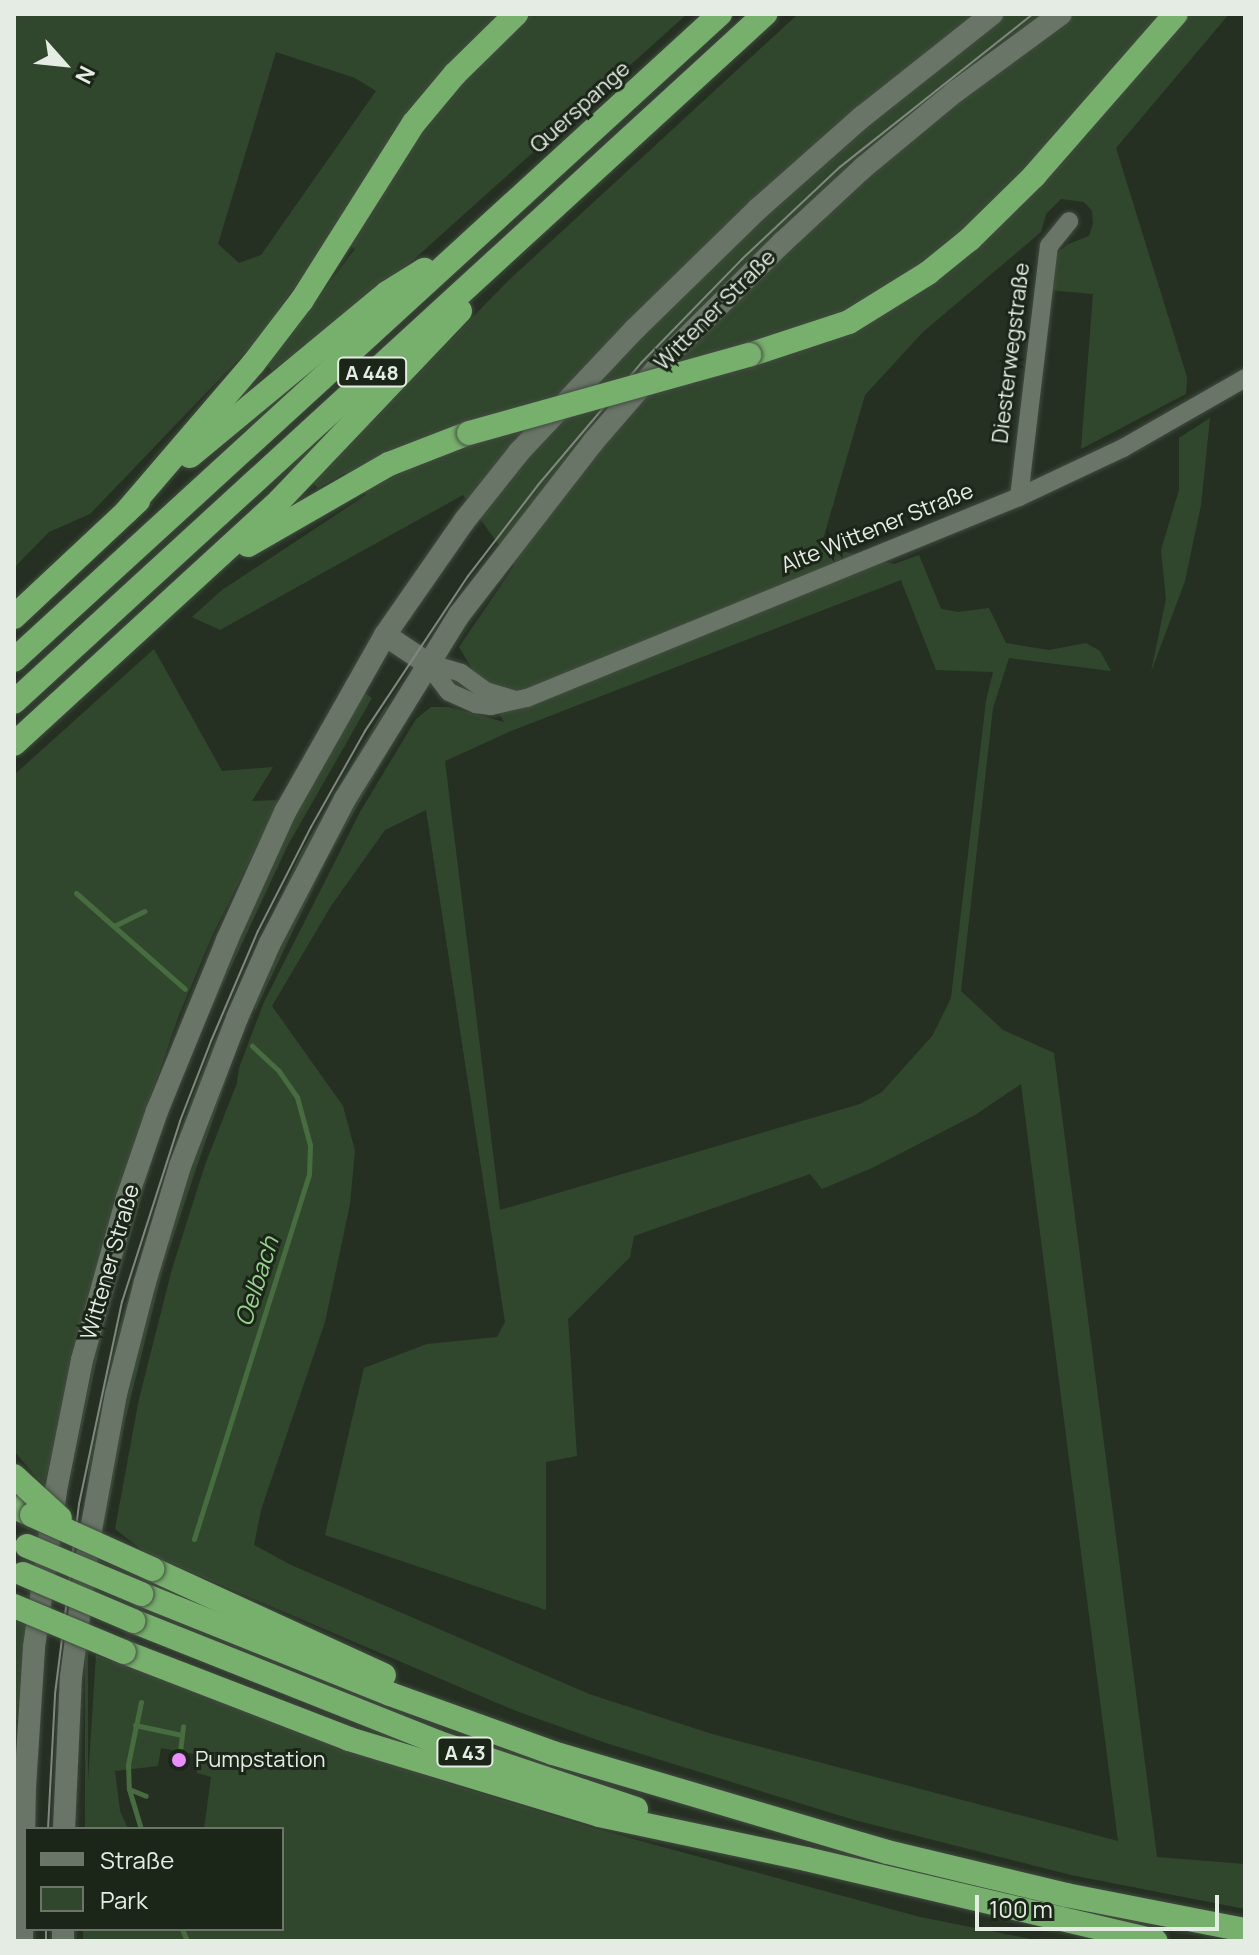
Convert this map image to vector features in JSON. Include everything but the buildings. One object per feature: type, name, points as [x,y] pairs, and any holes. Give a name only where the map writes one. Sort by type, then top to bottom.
[{"type":"highway","points":[[126,512],[253,364],[302,300],[414,123],[455,74],[516,14]]},
{"type":"highway","name":"Querspange","points":[[475,238],[720,14]]},
{"type":"highway","name":"A 448","points":[[14,702],[765,14]]},
{"type":"highway","points":[[189,584],[333,493],[389,464],[469,433],[810,338],[849,322],[928,273],[970,239],[1034,176],[1176,14]]},
{"type":"highway","points":[[14,744],[280,500],[576,185]]},
{"type":"highway","points":[[14,617],[126,512],[387,293],[475,238]]},
{"type":"highway","name":"A 448","points":[[14,660],[475,238]]},
{"type":"highway","points":[[14,1476],[83,1538]]},
{"type":"highway","points":[[23,1511],[553,1753]]},
{"type":"highway","name":"A 43","points":[[21,1543],[390,1694],[553,1753],[887,1852],[1066,1895],[1245,1930]]},
{"type":"highway","name":"A 43","points":[[19,1572],[133,1621],[451,1747],[583,1792],[806,1859],[1155,1941]]},
{"type":"highway","points":[[14,1606],[349,1739],[584,1811],[806,1859]]},
{"type":"main road","name":"Wittener Straße","points":[[24,1827],[34,1647],[59,1475],[96,1306],[157,1111],[227,940],[285,812],[385,635],[465,520],[519,452],[626,339],[811,161],[992,14]]},
{"type":"main road","name":"Wittener Straße","points":[[64,1827],[71,1677],[92,1526],[116,1394],[162,1224],[208,1091],[270,943],[345,799],[427,663],[509,549],[594,441],[707,316],[864,167],[956,91],[1061,14]]},
{"type":"main road","points":[[385,635],[427,663]]},
{"type":"main road","name":"Wittener Straße","points":[[22,1941],[24,1838]]},
{"type":"street","name":"Diesterwegstraße","points":[[1019,497],[1049,246],[1069,221]]},
{"type":"street","name":"Alte Wittener Straße","points":[[427,663],[449,692],[476,704],[491,706],[516,700],[1019,497],[1123,448],[1245,378]]},
{"type":"green space","points":[[14,14],[687,14],[412,261],[272,371],[267,365],[355,249],[332,233],[259,338],[90,514],[49,532],[14,568]],"holes":[[[276,52],[355,78],[376,91],[261,255],[239,263],[218,244]]]},
{"type":"green space","points":[[798,14],[1229,14],[1116,148],[1187,377],[1186,394],[1081,449],[1093,294],[1049,290],[1053,257],[1068,244],[1089,236],[1093,224],[1092,211],[1084,202],[1061,199],[1046,214],[1041,232],[923,332],[865,395],[821,546],[894,564],[919,555],[941,609],[958,612],[989,608],[1006,643],[1049,650],[1086,643],[1100,651],[1111,671],[1009,658],[993,708],[961,991],[1003,1030],[1054,1053],[1157,1857],[1245,1864],[1245,1909],[1071,1875],[851,1819],[606,1743],[516,1711],[146,1553],[115,1529],[139,1399],[172,1269],[205,1165],[264,1002],[360,812],[416,719],[431,707],[449,707],[504,722],[459,647],[514,566],[463,495],[220,630],[192,617],[222,590],[366,495],[345,473],[318,488],[312,482],[508,281]],"holes":[[[901,580],[936,670],[993,672],[986,701],[951,998],[933,1035],[882,1092],[860,1104],[500,1210],[445,761],[511,731]],[[426,810],[505,1322],[497,1337],[427,1344],[364,1368],[325,1535],[546,1610],[546,1462],[577,1456],[568,1319],[630,1257],[634,1236],[810,1174],[822,1189],[872,1168],[975,1115],[1021,1084],[1118,1841],[712,1734],[589,1694],[291,1565],[254,1545],[261,1510],[325,1322],[350,1204],[355,1151],[343,1106],[272,1006],[331,906],[385,830]]]},
{"type":"green space","points":[[1210,418],[1201,505],[1185,581],[1151,672],[1166,599],[1161,550],[1179,490],[1179,438]]},
{"type":"green space","points":[[154,649],[222,771],[273,767],[252,801],[280,800],[213,934],[179,1015],[115,1198],[44,1486],[14,1451],[14,775]]},
{"type":"green space","points":[[361,690],[372,698],[288,845],[193,1048],[155,1151],[104,1327],[66,1502],[100,1326],[153,1151],[192,1047],[282,841]]},
{"type":"green space","points":[[386,706],[388,708],[339,790],[257,950],[84,1515],[89,1463],[118,1331],[170,1158],[209,1053],[301,852]]},
{"type":"green space","points":[[406,720],[325,863],[256,1009],[252,1007],[297,909],[348,813]]},
{"type":"green space","points":[[226,1071],[229,1072],[164,1264],[125,1421],[105,1526],[101,1525],[132,1367],[176,1210]]},
{"type":"green space","points":[[14,1620],[26,1625],[14,1747]]},
{"type":"green space","points":[[85,1650],[88,1650],[88,1827],[85,1827]]},
{"type":"green space","points":[[96,1655],[432,1778],[593,1828],[920,1917],[1041,1941],[83,1941],[83,1931],[284,1931],[284,1827],[204,1827],[211,1777],[197,1773],[199,1755],[161,1748],[158,1766],[115,1771],[120,1811],[127,1827],[85,1827]]},
{"type":"waterway","name":"Oelbach","points":[[76,893],[185,989]]},
{"type":"waterway","points":[[114,926],[145,911]]},
{"type":"waterway","name":"Oelbach","points":[[194,1539],[309,1175],[310,1145],[297,1097],[279,1071],[252,1046]]},
{"type":"waterway","name":"Oelbach","points":[[140,1827],[129,1789],[128,1764],[141,1702]]},
{"type":"waterway","points":[[135,1725],[182,1735]]},
{"type":"waterway","points":[[180,1751],[183,1726]]},
{"type":"waterway","points":[[129,1789],[146,1796]]},
{"type":"waterway","name":"Oelbach","points":[[183,1931],[187,1941]]},
{"type":"tram line","points":[[48,1827],[55,1694],[79,1504],[122,1302],[180,1121],[211,1041],[258,931],[311,827],[365,731],[468,576],[538,485],[641,363],[742,259],[840,167],[1033,14]]},
{"type":"tram line","points":[[46,1931],[46,1941]]},
{"type":"place","name":"Pumpstation","points":[[179,1760]]}]
